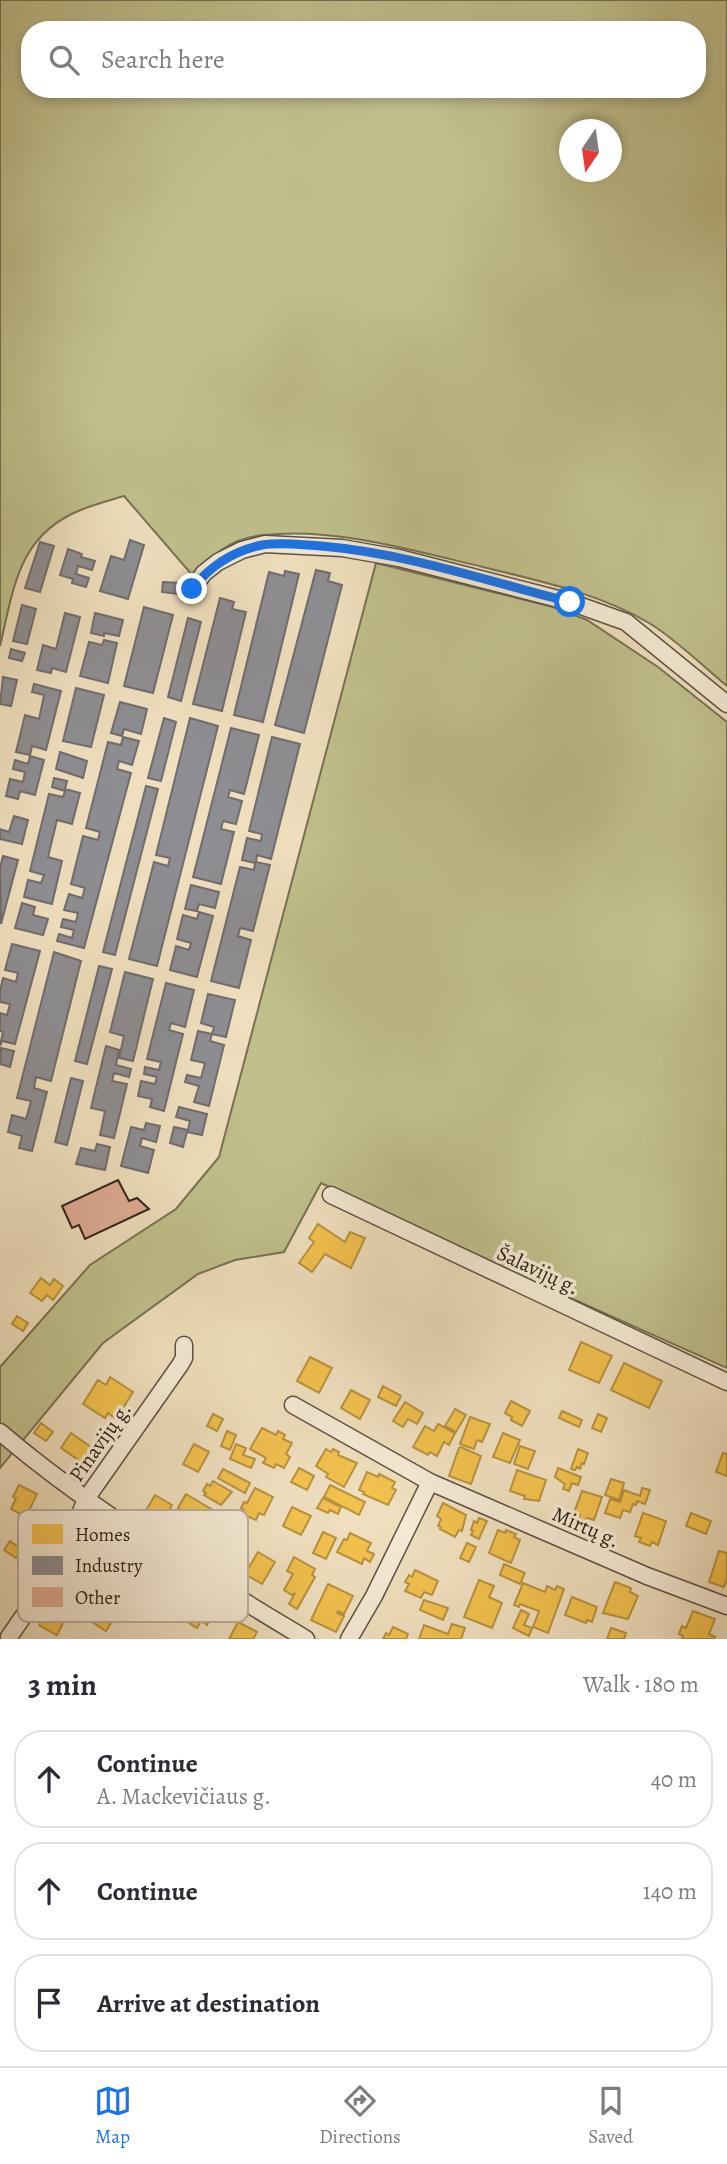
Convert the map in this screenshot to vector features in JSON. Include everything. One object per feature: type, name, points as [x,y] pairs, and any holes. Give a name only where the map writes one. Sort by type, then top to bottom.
[{"type":"street","points":[[192,589],[205,573],[219,562],[242,550],[265,544],[342,548],[399,558],[570,602],[626,622],[727,704]]},
{"type":"street","name":"Šalavijų g.","points":[[331,1195],[727,1382]]},
{"type":"street","name":"Pinavijų g.","points":[[82,1510],[86,1499],[180,1365],[184,1358],[184,1345]]},
{"type":"street","name":"Mirtų g.","points":[[293,1405],[430,1482],[647,1576],[727,1605]]},
{"type":"street","points":[[0,1432],[102,1510]]},
{"type":"street","points":[[349,1639],[374,1596],[430,1482]]},
{"type":"street","points":[[248,1604],[306,1639]]},
{"type":"street","name":"Pinavijų g.","points":[[7,1635],[18,1620]]},
{"type":"green space","points":[[0,0],[727,0],[727,686],[658,629],[610,604],[547,583],[374,542],[291,533],[242,539],[208,560],[193,576],[124,496],[83,509],[61,520],[32,548],[15,583],[0,646]]},
{"type":"green space","points":[[376,563],[553,607],[587,620],[658,667],[727,722],[727,1368],[321,1183],[284,1252],[235,1260],[198,1274],[103,1343],[0,1468],[0,1367],[90,1265],[176,1209],[219,1157]]},
{"type":"building: Homes","points":[[318,1224],[345,1242],[350,1232],[365,1238],[351,1268],[325,1254],[312,1272],[299,1263],[314,1242],[309,1238]]},
{"type":"building: Homes","points":[[41,1278],[50,1285],[54,1279],[63,1286],[53,1300],[47,1295],[42,1301],[30,1293]]},
{"type":"building: Homes","points":[[17,1316],[28,1323],[23,1331],[12,1324]]},
{"type":"building: Homes","points":[[581,1342],[612,1356],[599,1383],[569,1370]]},
{"type":"building: Homes","points":[[310,1357],[332,1368],[319,1393],[297,1381]]},
{"type":"building: Homes","points":[[624,1363],[662,1381],[649,1408],[611,1390]]},
{"type":"building: Homes","points":[[110,1377],[133,1392],[116,1419],[108,1413],[105,1418],[83,1404],[98,1380],[106,1385]]},
{"type":"building: Homes","points":[[383,1386],[401,1396],[396,1406],[378,1397]]},
{"type":"building: Homes","points":[[351,1390],[370,1400],[360,1419],[341,1408]]},
{"type":"building: Homes","points":[[511,1401],[530,1411],[522,1426],[505,1413]]},
{"type":"building: Homes","points":[[405,1402],[423,1413],[417,1424],[408,1419],[403,1427],[393,1421]]},
{"type":"building: Homes","points":[[455,1409],[466,1415],[456,1432],[445,1426]]},
{"type":"building: Homes","points":[[562,1411],[582,1420],[579,1427],[559,1418]]},
{"type":"building: Homes","points":[[213,1414],[223,1419],[217,1431],[207,1426]]},
{"type":"building: Homes","points":[[598,1414],[607,1418],[601,1432],[592,1428]]},
{"type":"building: Homes","points":[[470,1417],[490,1424],[482,1442],[477,1440],[474,1449],[460,1444]]},
{"type":"building: Homes","points":[[41,1423],[53,1432],[46,1441],[34,1433]]},
{"type":"building: Homes","points":[[438,1424],[455,1433],[449,1445],[444,1442],[437,1456],[430,1452],[428,1455],[413,1447],[425,1426],[434,1431]]},
{"type":"building: Homes","points":[[262,1428],[276,1435],[278,1431],[285,1435],[283,1439],[292,1443],[286,1454],[290,1457],[284,1468],[276,1464],[274,1468],[263,1463],[266,1458],[250,1449]]},
{"type":"building: Homes","points":[[227,1431],[236,1435],[230,1450],[221,1446]]},
{"type":"building: Homes","points":[[71,1433],[91,1447],[81,1462],[61,1448]]},
{"type":"building: Homes","points":[[503,1433],[520,1440],[510,1463],[493,1457]]},
{"type":"building: Homes","points":[[194,1444],[209,1452],[198,1472],[183,1464]]},
{"type":"building: Homes","points":[[236,1444],[246,1448],[243,1455],[255,1459],[251,1468],[230,1459]]},
{"type":"building: Homes","points":[[520,1446],[535,1451],[528,1469],[514,1464]]},
{"type":"building: Homes","points":[[461,1447],[481,1456],[471,1484],[449,1476]]},
{"type":"building: Homes","points":[[326,1449],[331,1452],[333,1449],[339,1452],[338,1455],[357,1463],[344,1487],[326,1477],[328,1474],[316,1466]]},
{"type":"building: Homes","points":[[578,1449],[588,1453],[584,1464],[575,1470],[571,1469]]},
{"type":"building: Homes","points":[[723,1453],[727,1454],[727,1476],[716,1472]]},
{"type":"building: Homes","points":[[299,1468],[314,1476],[307,1490],[291,1482]]},
{"type":"building: Homes","points":[[558,1468],[581,1477],[578,1485],[572,1483],[569,1491],[563,1489],[565,1484],[555,1477]]},
{"type":"building: Homes","points":[[223,1469],[250,1483],[245,1493],[218,1478]]},
{"type":"building: Homes","points":[[517,1470],[546,1480],[539,1501],[524,1499],[525,1496],[510,1491]]},
{"type":"building: Homes","points":[[367,1472],[378,1477],[379,1474],[395,1482],[392,1488],[396,1490],[388,1505],[359,1490]]},
{"type":"building: Homes","points":[[611,1479],[624,1483],[619,1500],[605,1495]]},
{"type":"building: Homes","points":[[213,1481],[232,1492],[221,1505],[204,1495],[207,1484],[210,1486]]},
{"type":"building: Homes","points":[[19,1485],[37,1494],[29,1510],[18,1510],[18,1513],[11,1509],[16,1498],[13,1497]]},
{"type":"building: Homes","points":[[330,1485],[365,1502],[359,1515],[324,1497]]},
{"type":"building: Homes","points":[[255,1488],[273,1497],[264,1515],[259,1513],[256,1520],[248,1517],[248,1510],[241,1508],[244,1502],[247,1503]]},
{"type":"building: Homes","points":[[642,1488],[650,1490],[645,1504],[637,1501],[630,1512],[623,1510],[620,1518],[605,1513],[610,1499],[620,1502],[624,1490],[640,1496]]},
{"type":"building: Homes","points":[[582,1491],[602,1497],[594,1520],[587,1518],[586,1521],[574,1513]]},
{"type":"building: Homes","points":[[186,1494],[213,1510],[181,1510],[178,1508]]},
{"type":"building: Homes","points":[[155,1495],[172,1505],[169,1510],[146,1510]]},
{"type":"building: Homes","points":[[323,1498],[341,1507],[338,1514],[317,1508]]},
{"type":"building: Homes","points":[[443,1503],[466,1515],[462,1531],[459,1530],[455,1537],[438,1526],[441,1519],[437,1516]]},
{"type":"building: Homes","points":[[292,1507],[311,1516],[301,1535],[283,1526]]},
{"type":"building: Homes","points":[[643,1513],[666,1521],[658,1545],[652,1542],[650,1546],[639,1542],[641,1538],[635,1536]]},
{"type":"building: Homes","points":[[691,1513],[711,1521],[706,1534],[686,1526]]},
{"type":"building: Homes","points":[[479,1518],[487,1521],[479,1539],[471,1535],[471,1530],[474,1521],[477,1523]]},
{"type":"building: Homes","points":[[498,1530],[516,1534],[514,1537],[520,1540],[511,1563],[489,1553]]},
{"type":"building: Homes","points":[[323,1532],[336,1538],[326,1559],[313,1553]]},
{"type":"building: Homes","points":[[350,1533],[371,1543],[367,1551],[374,1554],[370,1562],[364,1558],[362,1564],[337,1552]]},
{"type":"building: Homes","points":[[10,1541],[18,1547],[18,1555],[16,1558],[4,1550]]},
{"type":"building: Homes","points":[[467,1543],[476,1547],[469,1562],[460,1558]]},
{"type":"building: Homes","points":[[719,1551],[727,1553],[727,1579],[724,1587],[709,1582]]},
{"type":"building: Homes","points":[[258,1552],[275,1562],[262,1584],[248,1576],[248,1569]]},
{"type":"building: Homes","points":[[294,1557],[315,1569],[312,1575],[315,1577],[297,1609],[289,1604],[295,1593],[292,1595],[284,1590],[293,1574],[287,1571]]},
{"type":"building: Homes","points":[[504,1564],[525,1573],[520,1584],[500,1575]]},
{"type":"building: Homes","points":[[415,1570],[438,1581],[432,1595],[424,1592],[421,1598],[405,1591],[409,1584],[405,1582],[409,1575],[412,1577]]},
{"type":"building: Homes","points":[[479,1580],[494,1586],[489,1597],[502,1603],[492,1628],[464,1617]]},
{"type":"building: Homes","points":[[615,1582],[631,1588],[630,1592],[638,1596],[628,1619],[603,1613]]},
{"type":"building: Homes","points":[[523,1583],[545,1592],[547,1586],[555,1590],[557,1586],[564,1589],[548,1633],[533,1627],[539,1611],[520,1604],[519,1607],[514,1605]]},
{"type":"building: Homes","points":[[328,1584],[353,1596],[344,1614],[338,1611],[337,1613],[344,1616],[336,1632],[311,1620]]},
{"type":"building: Homes","points":[[572,1597],[597,1607],[592,1622],[587,1620],[586,1623],[565,1615]]},
{"type":"building: Homes","points":[[424,1600],[448,1608],[443,1620],[420,1610]]},
{"type":"building: Homes","points":[[521,1610],[529,1614],[524,1625],[532,1628],[529,1636],[513,1628]]},
{"type":"building: Homes","points":[[693,1611],[715,1619],[709,1634],[715,1637],[714,1639],[682,1639],[683,1636],[679,1634],[682,1626],[686,1628]]},
{"type":"building: Homes","points":[[41,1622],[64,1622],[57,1635],[39,1625]]},
{"type":"building: Homes","points":[[92,1622],[112,1622],[106,1631]]},
{"type":"building: Homes","points":[[188,1622],[200,1622],[197,1628]]},
{"type":"building: Homes","points":[[238,1622],[257,1632],[253,1639],[229,1639]]},
{"type":"building: Homes","points":[[452,1624],[465,1628],[461,1639],[419,1639],[424,1625],[448,1634]]},
{"type":"building: Homes","points":[[393,1627],[408,1634],[406,1639],[383,1639]]},
{"type":"building: Homes","points":[[611,1628],[626,1633],[624,1639],[607,1639]]},
{"type":"building: Industry","points":[[130,540],[144,545],[128,599],[100,591],[111,556],[124,560]]},
{"type":"building: Industry","points":[[40,542],[54,546],[40,592],[25,588]]},
{"type":"building: Industry","points":[[68,549],[95,561],[92,570],[78,566],[76,574],[89,578],[86,587],[72,583],[73,579],[60,575]]},
{"type":"building: Industry","points":[[316,570],[330,573],[328,581],[342,585],[304,733],[275,725]]},
{"type":"building: Industry","points":[[285,571],[299,574],[263,722],[234,715],[269,572],[284,576]]},
{"type":"building: Industry","points":[[163,582],[179,583],[178,594],[162,592]]},
{"type":"building: Industry","points":[[220,598],[234,602],[232,609],[246,612],[222,711],[193,704]]},
{"type":"building: Industry","points":[[22,605],[36,609],[27,644],[13,641]]},
{"type":"building: Industry","points":[[144,607],[173,615],[153,693],[124,686]]},
{"type":"building: Industry","points":[[65,613],[80,617],[66,672],[52,668],[51,673],[37,670],[43,645],[56,649]]},
{"type":"building: Industry","points":[[95,613],[123,620],[119,636],[91,633]]},
{"type":"building: Industry","points":[[188,618],[201,622],[181,701],[168,697]]},
{"type":"building: Industry","points":[[104,640],[117,643],[108,683],[80,676],[89,642],[102,645]]},
{"type":"building: Industry","points":[[11,649],[25,653],[22,661],[9,658]]},
{"type":"building: Industry","points":[[3,677],[17,680],[11,706],[0,704]]},
{"type":"building: Industry","points":[[34,684],[61,691],[46,750],[32,746],[30,755],[16,752],[25,715],[39,719],[44,695],[32,692]]},
{"type":"building: Industry","points":[[76,688],[104,695],[91,747],[63,741]]},
{"type":"building: Industry","points":[[120,702],[147,709],[141,734],[124,729],[122,736],[111,733]]},
{"type":"building: Industry","points":[[164,718],[176,722],[161,781],[148,778]]},
{"type":"building: Industry","points":[[190,718],[218,726],[157,966],[129,959],[154,862],[168,866],[170,858],[156,855]]},
{"type":"building: Industry","points":[[231,728],[259,735],[244,794],[230,790],[228,797],[242,801],[236,824],[223,821],[221,829],[234,832],[221,884],[193,877]]},
{"type":"building: Industry","points":[[123,737],[139,741],[132,765],[119,761],[117,769],[131,773],[84,948],[57,941],[59,934],[72,938],[74,930],[61,927],[63,919],[76,922],[78,913],[64,910],[69,894],[82,898],[85,888],[71,884],[83,836],[98,840],[100,832],[86,828],[108,742],[121,745]]},
{"type":"building: Industry","points":[[272,737],[300,744],[271,859],[257,855],[256,862],[270,865],[253,931],[240,928],[238,936],[251,940],[239,988],[211,981],[240,867],[254,870],[255,863],[242,860],[247,838],[261,841],[262,834],[249,831]]},
{"type":"building: Industry","points":[[60,752],[87,761],[83,778],[56,769]]},
{"type":"building: Industry","points":[[30,756],[44,760],[35,795],[20,791],[18,799],[6,796],[10,779],[23,782],[25,772],[13,769],[15,760],[28,764]]},
{"type":"building: Industry","points":[[54,778],[67,781],[65,789],[80,793],[72,824],[57,820],[48,857],[62,861],[52,904],[24,897],[28,880],[41,883],[44,875],[30,871],[49,794],[63,797],[65,791],[52,787]]},
{"type":"building: Industry","points":[[146,786],[158,789],[115,955],[103,952]]},
{"type":"building: Industry","points":[[14,816],[28,820],[22,844],[0,839],[0,829],[9,832]]},
{"type":"building: Industry","points":[[3,856],[18,860],[1,924],[0,868]]},
{"type":"building: Industry","points":[[191,885],[219,892],[215,908],[199,904],[197,911],[185,909]]},
{"type":"building: Industry","points":[[22,903],[35,907],[33,915],[48,919],[43,935],[15,928]]},
{"type":"building: Industry","points":[[199,912],[213,916],[197,977],[170,970],[176,946],[189,950],[191,943],[177,939],[183,915],[197,919]]},
{"type":"building: Industry","points":[[12,944],[40,951],[15,1044],[2,1041],[0,1046],[3,1032],[0,1031],[0,1013],[7,1015],[10,1004],[0,1002],[3,978],[16,982],[18,973],[5,970]]},
{"type":"building: Industry","points":[[54,952],[81,961],[51,1081],[36,1077],[34,1088],[47,1092],[32,1151],[19,1148],[22,1136],[8,1132],[12,1115],[26,1119],[31,1101],[17,1098]]},
{"type":"building: Industry","points":[[99,966],[112,969],[87,1064],[75,1061]]},
{"type":"building: Industry","points":[[125,972],[153,979],[133,1061],[119,1058],[124,1036],[110,1032]]},
{"type":"building: Industry","points":[[166,983],[194,990],[185,1027],[171,1023],[169,1030],[183,1034],[164,1111],[150,1107],[152,1099],[138,1096],[141,1081],[155,1084],[157,1077],[144,1074],[145,1067],[159,1070],[161,1062],[147,1059]]},
{"type":"building: Industry","points":[[208,994],[235,1000],[226,1037],[212,1034],[214,1027],[201,1023]]},
{"type":"building: Industry","points":[[198,1031],[212,1034],[210,1041],[224,1045],[209,1106],[194,1102],[199,1086],[185,1082],[187,1075],[201,1078],[205,1063],[191,1060]]},
{"type":"building: Industry","points":[[106,1046],[119,1050],[116,1065],[131,1069],[129,1077],[114,1073],[112,1081],[127,1084],[114,1138],[100,1135],[105,1111],[91,1108]]},
{"type":"building: Industry","points":[[1,1048],[14,1051],[10,1067],[0,1064]]},
{"type":"building: Industry","points":[[71,1078],[83,1081],[67,1145],[55,1142]]},
{"type":"building: Industry","points":[[179,1107],[207,1114],[202,1135],[187,1132],[183,1147],[170,1143],[174,1127],[188,1130],[190,1121],[176,1117]]},
{"type":"building: Industry","points":[[146,1123],[160,1126],[156,1142],[142,1138],[140,1146],[154,1150],[148,1173],[121,1166],[131,1127],[144,1130]]},
{"type":"building: Industry","points":[[97,1144],[110,1147],[105,1170],[76,1164],[81,1148],[95,1151]]},
{"type":"building: Other","points":[[118,1180],[129,1201],[137,1198],[149,1209],[85,1239],[79,1225],[72,1228],[62,1206]]},
{"type":"route","points":[[192,589],[205,573],[219,562],[242,550],[265,544],[298,544],[399,558],[570,602]]}]
